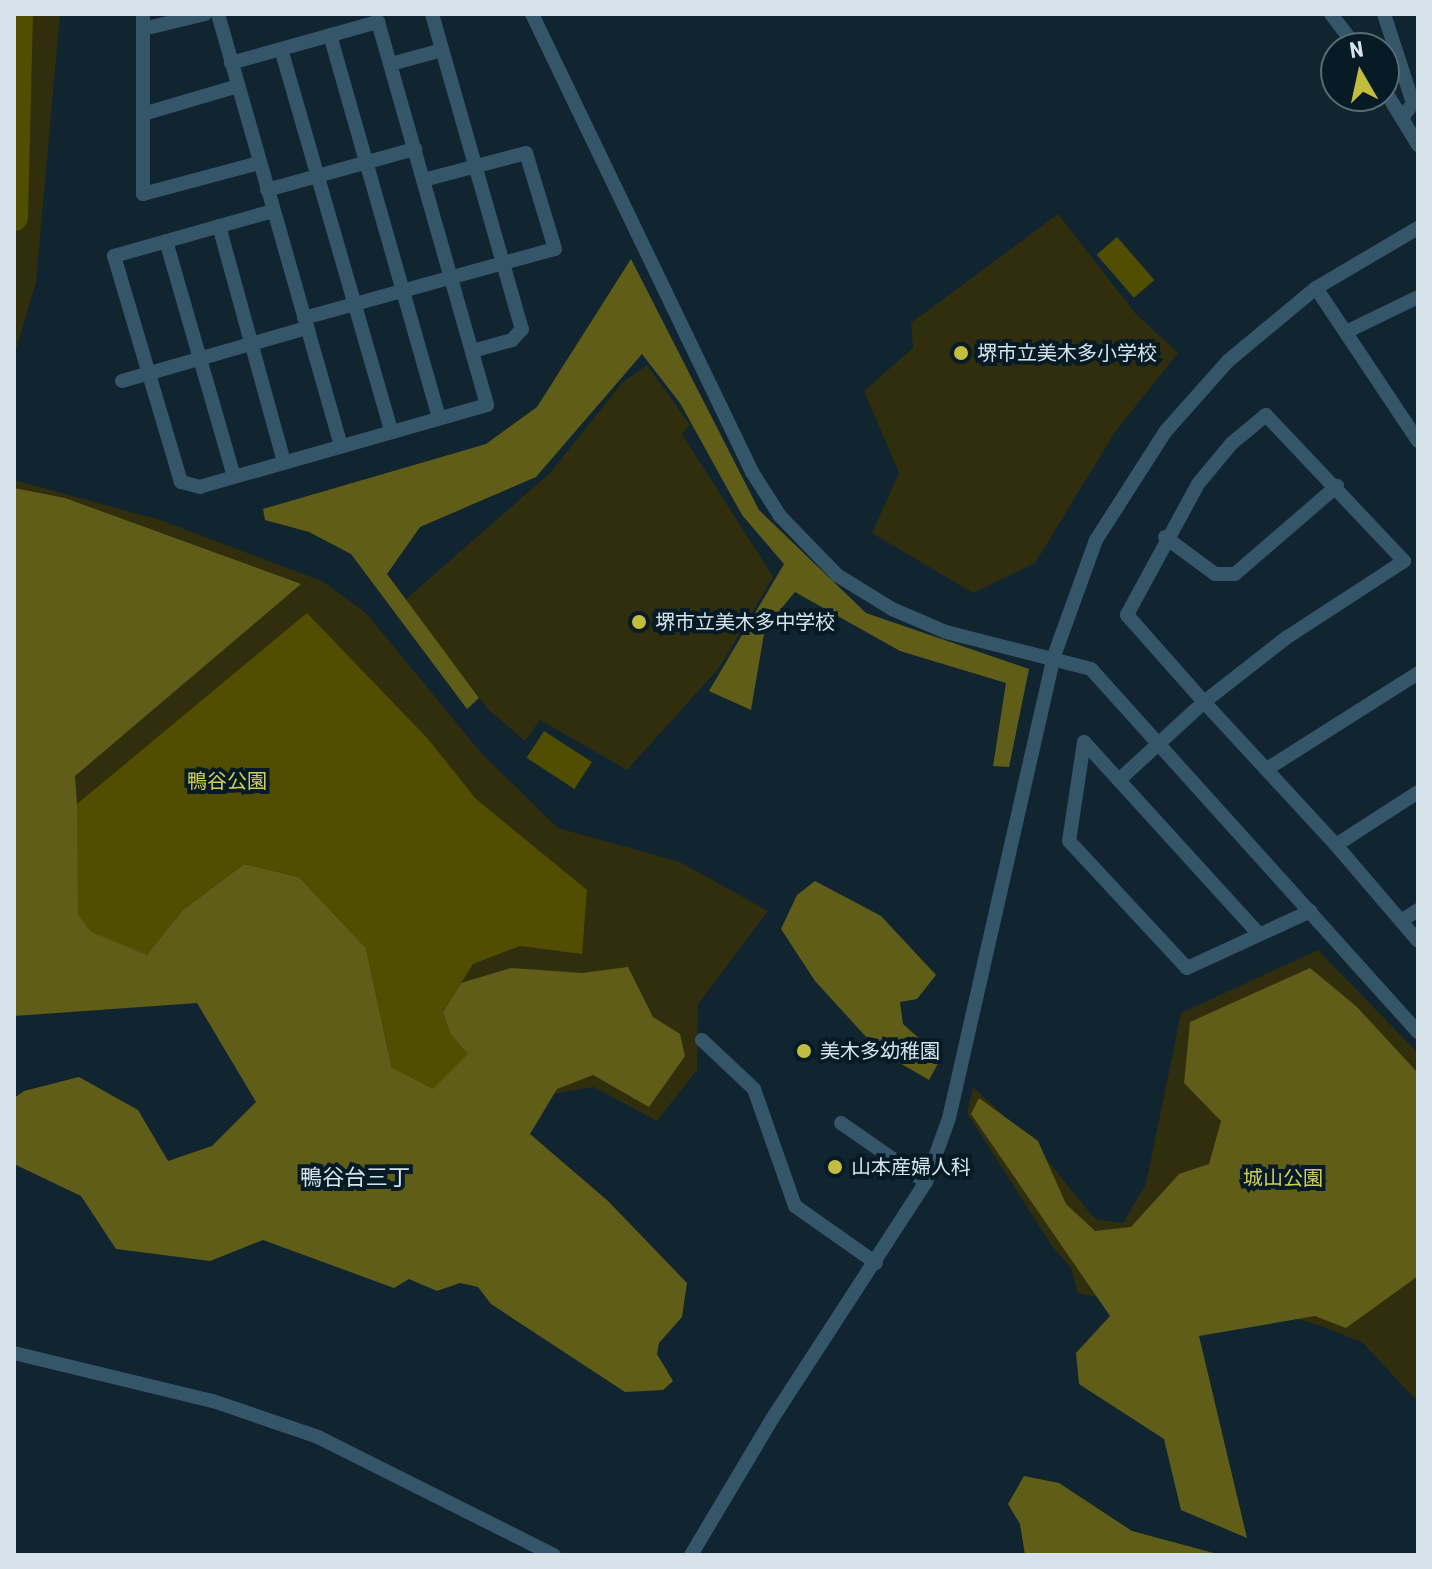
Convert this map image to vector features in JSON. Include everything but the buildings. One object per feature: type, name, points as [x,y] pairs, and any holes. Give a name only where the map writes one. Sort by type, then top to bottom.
[{"type":"street","points":[[205,14],[143,22],[143,194],[259,163]]},
{"type":"street","points":[[218,14],[341,445]]},
{"type":"street","points":[[432,14],[522,329],[512,340],[472,351]]},
{"type":"street","points":[[532,14],[752,472],[780,516],[837,575],[892,609],[946,632],[1054,656],[1091,669],[1161,741],[1418,1032]]},
{"type":"street","points":[[1331,14],[1345,32]]},
{"type":"street","points":[[1384,14],[1413,103],[1402,118]]},
{"type":"street","points":[[231,63],[378,22],[487,405],[200,487],[181,482],[114,256],[273,211]]},
{"type":"street","points":[[330,35],[439,418]]},
{"type":"street","points":[[281,49],[391,431]]},
{"type":"street","points":[[391,64],[442,50]]},
{"type":"street","points":[[143,114],[238,86]]},
{"type":"street","points":[[1398,112],[1418,145]]},
{"type":"street","points":[[267,190],[415,149]]},
{"type":"street","points":[[122,381],[251,344],[356,304],[555,249],[526,153],[423,180]]},
{"type":"street","points":[[219,226],[284,462]]},
{"type":"street","points":[[691,1555],[772,1419],[926,1182],[949,1118],[1054,656],[1090,554],[1126,487],[1165,432],[1228,361],[1316,288],[1418,228]]},
{"type":"street","points":[[166,241],[234,476]]},
{"type":"street","points":[[1316,288],[1348,331],[1418,441]]},
{"type":"street","points":[[1348,331],[1418,297]]},
{"type":"street","points":[[1120,779],[1204,702],[1286,638],[1404,561],[1337,486],[1266,415],[1232,443],[1165,537],[1127,615],[1204,702],[1336,845],[1418,941]]},
{"type":"street","points":[[1165,537],[1215,574],[1235,574],[1337,486]]},
{"type":"street","points":[[1267,769],[1418,673]]},
{"type":"street","points":[[1257,932],[1084,742],[1069,841],[1187,968],[1257,932],[1311,911]]},
{"type":"street","points":[[1336,845],[1418,792]]},
{"type":"street","points":[[1401,921],[1418,910]]},
{"type":"street","points":[[702,1040],[754,1089],[795,1206],[876,1263]]},
{"type":"street","points":[[841,1123],[926,1182]]},
{"type":"street","points":[[14,1353],[213,1401],[318,1437],[554,1555]]},
{"type":"green space","points":[[14,14],[60,14],[36,282],[14,356]]},
{"type":"green space","points":[[1058,214],[1136,314],[1178,353],[1115,432],[1035,563],[973,593],[872,533],[899,473],[864,391],[913,348],[911,323]]},
{"type":"green space","points":[[631,259],[759,510],[866,613],[1029,669],[1009,767],[993,766],[1006,683],[900,651],[795,592],[765,628],[751,710],[709,691],[784,564],[742,515],[680,403],[642,354],[536,477],[420,527],[387,574],[479,698],[467,709],[351,554],[309,532],[265,520],[263,509],[486,444],[537,407]]},
{"type":"green space","points":[[647,365],[690,425],[682,434],[773,577],[719,668],[627,770],[540,720],[525,741],[488,709],[405,600],[550,473],[622,383]]},
{"type":"green space","name":"鴨谷公園","points":[[14,480],[160,520],[322,581],[366,613],[482,754],[558,828],[680,862],[768,911],[698,1004],[697,1070],[657,1121],[594,1087],[408,1118],[192,994],[14,961]]},
{"type":"green space","points":[[14,488],[65,498],[301,584],[75,776],[81,861],[78,915],[147,954],[183,910],[244,864],[299,877],[366,948],[392,1068],[450,1033],[443,1012],[461,983],[511,968],[582,973],[628,967],[653,1017],[680,1034],[685,1056],[649,1107],[593,1075],[557,1089],[530,1134],[608,1201],[687,1283],[682,1317],[659,1343],[657,1354],[673,1381],[663,1390],[625,1392],[491,1304],[478,1287],[460,1283],[437,1291],[409,1279],[394,1288],[263,1240],[210,1261],[116,1249],[81,1196],[14,1164],[14,1098],[24,1091],[79,1077],[138,1110],[168,1161],[212,1146],[256,1102],[197,1003],[14,1016]]},
{"type":"green space","points":[[815,881],[881,916],[936,975],[917,999],[900,1002],[903,1024],[941,1058],[929,1080],[879,1051],[815,981],[781,929],[797,895]]},
{"type":"green space","name":"城山公園","points":[[1318,950],[1418,1053],[1418,1402],[1362,1342],[1321,1326],[1280,1314],[1139,1306],[1078,1293],[1071,1268],[1052,1246],[967,1113],[973,1087],[1033,1143],[1095,1219],[1123,1223],[1146,1184],[1181,1013]]},
{"type":"green space","name":"城山公園","points":[[1310,968],[1357,1007],[1418,1073],[1418,1276],[1346,1328],[1315,1316],[1199,1336],[1247,1538],[1181,1510],[1164,1439],[1079,1384],[1076,1353],[1110,1316],[971,1114],[979,1098],[1038,1141],[1066,1204],[1095,1231],[1131,1227],[1179,1174],[1209,1164],[1221,1121],[1184,1083],[1190,1022]]},
{"type":"green space","points":[[1024,1476],[1059,1483],[1132,1531],[1221,1555],[1025,1555],[1020,1524],[1008,1504]]},
{"type":"shaded area","points":[[1117,237],[1154,280],[1134,298],[1097,255]]},
{"type":"shaded area","points":[[307,613],[428,739],[476,799],[587,890],[582,954],[520,946],[473,964],[443,1012],[450,1033],[468,1054],[433,1089],[392,1068],[366,948],[299,877],[244,864],[183,910],[147,955],[91,932],[78,915],[77,804]]},
{"type":"shaded area","points":[[544,731],[592,762],[574,789],[527,758]]},
{"type":"waterway","points":[[14,217],[19,14]]},
{"type":"place","name":"堺市立美木多小学校","points":[[961,353]]},
{"type":"place","name":"堺市立美木多中学校","points":[[639,622]]},
{"type":"place","name":"美木多幼稚園","points":[[804,1051]]},
{"type":"place","name":"山本産婦人科","points":[[835,1167]]},
{"type":"district","name":"鴨谷台三丁","points":[[355,1178]]}]
